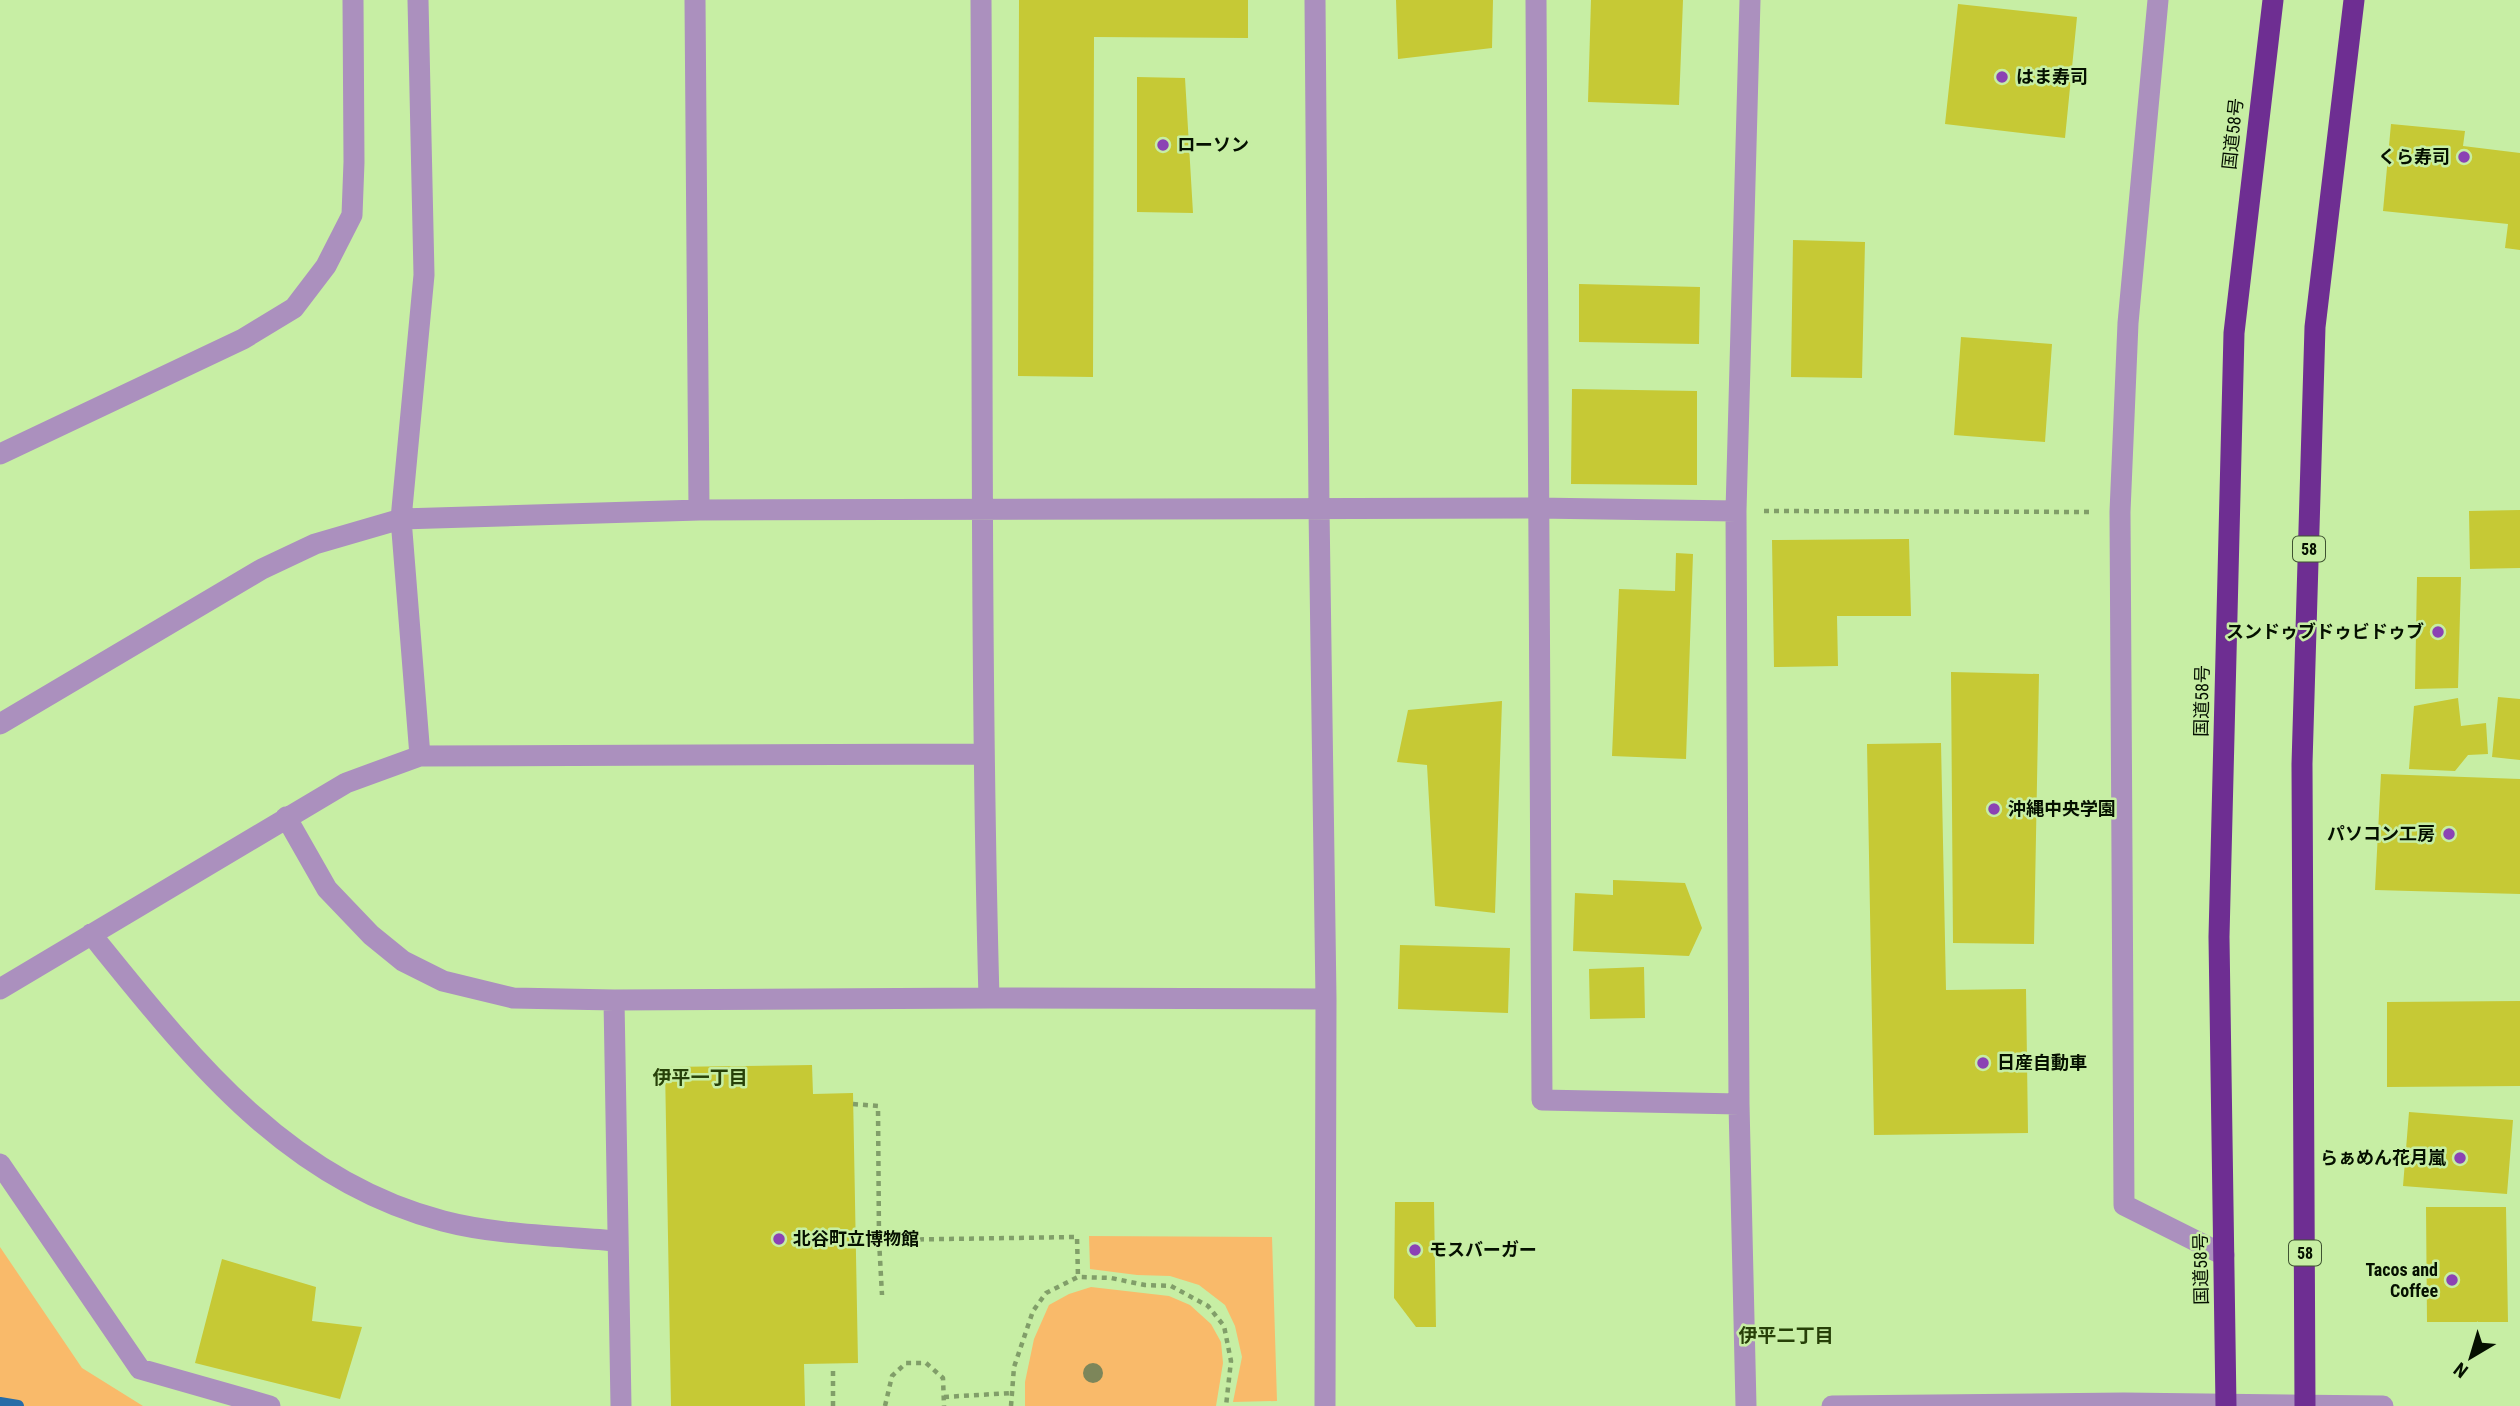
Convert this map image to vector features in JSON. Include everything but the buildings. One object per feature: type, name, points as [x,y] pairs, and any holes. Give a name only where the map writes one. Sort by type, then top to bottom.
[{"type":"highway","name":"国道58号","points":[[2226,1405],[2219,937],[2234,333],[2273,0]]},
{"type":"highway","name":"58","points":[[2305,1405],[2302,764],[2315,327],[2354,0]]},
{"type":"street","points":[[0,454],[243,339],[294,308],[326,266],[352,215],[353,0]]},
{"type":"street","points":[[418,0],[424,275],[401,519],[420,757]]},
{"type":"street","points":[[695,0],[699,510]]},
{"type":"street","points":[[981,0],[984,509],[982,754],[989,998]]},
{"type":"street","points":[[1315,0],[1318,508],[1326,999],[1325,1406]]},
{"type":"street","points":[[1536,0],[1542,1100],[1739,1104]]},
{"type":"street","points":[[1746,1406],[1739,1104],[1737,511],[1750,0]]},
{"type":"street","points":[[2158,0],[2128,323],[2120,512],[2124,1205],[2224,1255]]},
{"type":"street","points":[[0,724],[262,569],[315,544],[401,519],[699,510],[1537,508],[1737,511]]},
{"type":"street","points":[[0,989],[346,783],[420,757],[982,754]]},
{"type":"street","points":[[286,817],[327,889],[371,935],[403,961],[443,981],[513,998],[1326,999]]},
{"type":"street","points":[[91,934],[176,1039],[233,1099],[340,1181],[396,1206],[444,1222],[617,1241]]},
{"type":"street","points":[[614,1000],[621,1406]]},
{"type":"street","points":[[0,1164],[140,1369],[270,1406]]},
{"type":"street","points":[[1832,1406],[2383,1406]]},
{"type":"path","points":[[1737,511],[2120,512]]},
{"type":"path","points":[[853,1104],[878,1106],[882,1295]]},
{"type":"path","points":[[879,1240],[1077,1237],[1078,1277]]},
{"type":"path","points":[[1010,1406],[1014,1367],[1033,1311],[1046,1293],[1078,1277],[1111,1278],[1145,1285],[1171,1286],[1208,1306],[1224,1326],[1231,1361],[1226,1406]]},
{"type":"path","points":[[885,1406],[892,1377],[906,1363],[926,1363],[943,1378],[944,1406]]},
{"type":"path","points":[[833,1371],[833,1406]]},
{"type":"path","points":[[944,1397],[1012,1393]]},
{"type":"shaded area","points":[[1089,1236],[1272,1237],[1277,1401],[1233,1402],[1242,1357],[1235,1326],[1225,1305],[1199,1285],[1170,1276],[1090,1269]]},
{"type":"shaded area","points":[[0,1247],[82,1368],[143,1406],[0,1406]]},
{"type":"shaded area","points":[[1091,1287],[1169,1296],[1190,1305],[1211,1324],[1221,1342],[1223,1363],[1216,1406],[1025,1406],[1025,1382],[1034,1339],[1049,1305],[1069,1294]]},
{"type":"waterway","points":[[0,1403],[18,1406]]},
{"type":"place","name":"はま寿司","points":[[2002,77]]},
{"type":"place","name":"ローソン","points":[[1163,145]]},
{"type":"place","name":"くら寿司","points":[[2464,157]]},
{"type":"place","name":"スンドゥブドゥビドゥブ","points":[[2438,632]]},
{"type":"place","name":"沖縄中央学園","points":[[1994,809]]},
{"type":"place","name":"パソコン工房","points":[[2449,834]]},
{"type":"place","name":"日産自動車","points":[[1983,1063]]},
{"type":"place","name":"らぁめん花月嵐","points":[[2460,1158]]},
{"type":"place","name":"北谷町立博物館","points":[[779,1239]]},
{"type":"place","name":"モスバーガー","points":[[1415,1250]]},
{"type":"place","name":"Tacos and Coffee","points":[[2452,1280]]},
{"type":"district","name":"伊平一丁目","points":[[700,1077]]},
{"type":"district","name":"伊平二丁目","points":[[1786,1335]]}]
